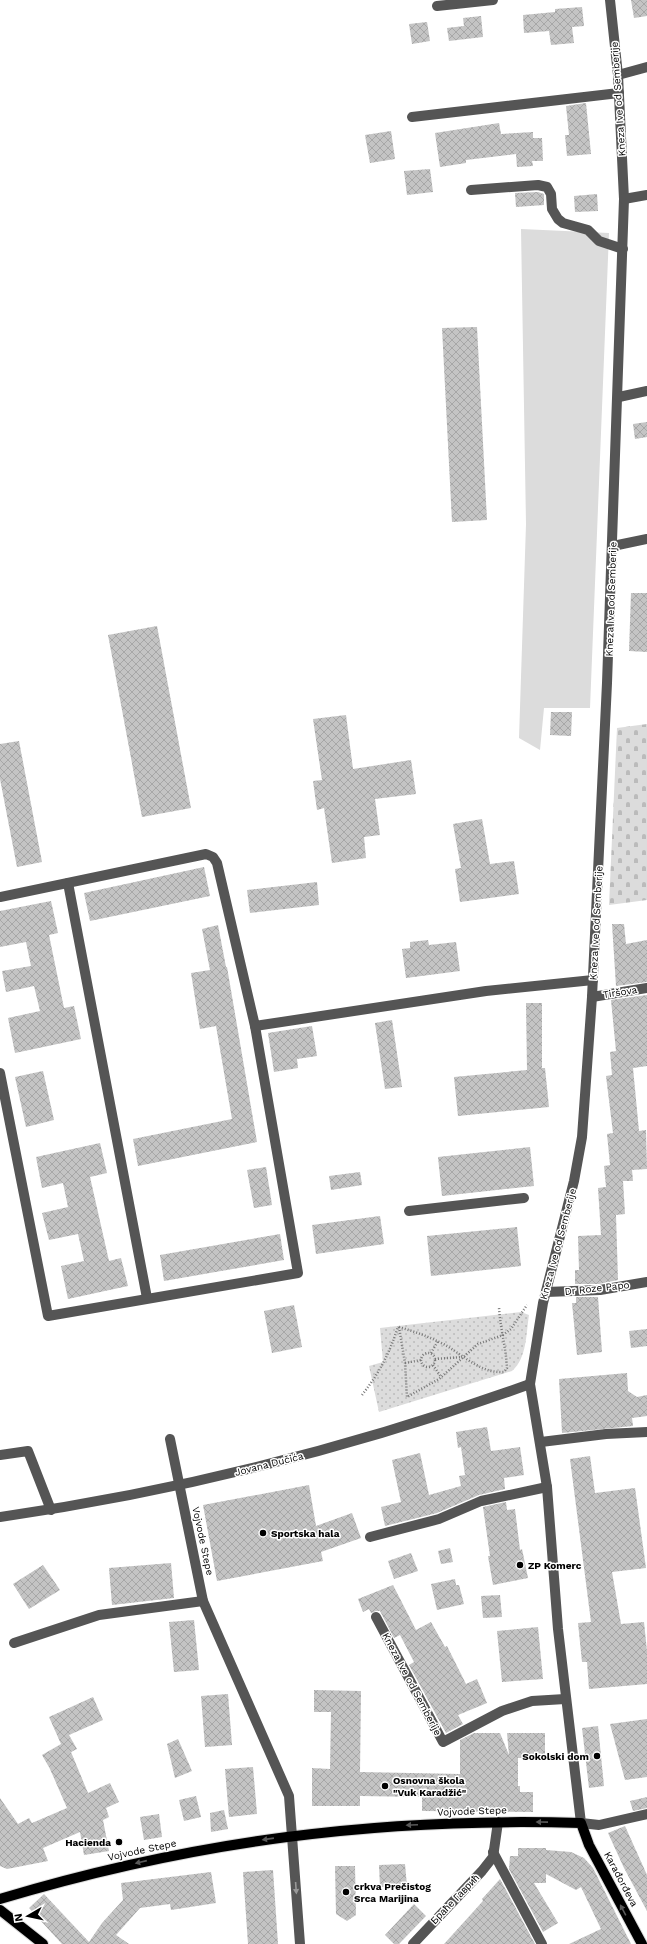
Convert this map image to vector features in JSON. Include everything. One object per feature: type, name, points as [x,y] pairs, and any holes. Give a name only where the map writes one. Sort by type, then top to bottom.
[{"type":"main road","name":"Vojvode Stepe","points":[[0,1900],[57,1883],[170,1856],[292,1835],[395,1825],[498,1822],[581,1823]]},
{"type":"main road","name":"Karađorđeva","points":[[581,1823],[589,1845],[642,1944]]},
{"type":"main road","points":[[0,1910],[43,1944]]},
{"type":"street","points":[[437,6],[493,0]]},
{"type":"street","name":"Kneza Ive od Semberije","points":[[581,1823],[565,1699],[547,1487],[530,1384],[542,1303],[574,1182],[582,1138],[593,980],[619,397],[624,199],[618,75],[610,0]]},
{"type":"street","points":[[618,75],[647,67]]},
{"type":"street","points":[[412,117],[619,94]]},
{"type":"street","points":[[471,190],[538,185],[547,187],[551,194],[552,208],[558,219],[563,224],[588,230],[599,241],[623,249]]},
{"type":"street","points":[[624,199],[647,195]]},
{"type":"street","points":[[619,397],[647,392]]},
{"type":"street","points":[[613,546],[647,539]]},
{"type":"street","points":[[0,897],[206,854],[213,857],[216,863],[254,1026],[298,1273],[48,1316],[0,1073]]},
{"type":"street","points":[[68,883],[147,1298]]},
{"type":"street","points":[[254,1026],[486,991],[593,980]]},
{"type":"street","name":"Tiršova","points":[[592,997],[647,988]]},
{"type":"street","points":[[409,1211],[524,1198]]},
{"type":"street","name":"Dr Roze Papo","points":[[546,1292],[600,1290],[647,1282]]},
{"type":"street","name":"Jovana Dučića","points":[[0,1517],[51,1510],[179,1486],[274,1464],[432,1418],[530,1384]]},
{"type":"street","points":[[540,1442],[606,1434],[647,1432]]},
{"type":"street","name":"Vojvode Stepe","points":[[170,1439],[203,1601],[289,1796],[292,1835]]},
{"type":"street","points":[[0,1455],[28,1451],[51,1510]]},
{"type":"street","points":[[370,1537],[439,1519],[481,1501],[547,1487]]},
{"type":"street","points":[[14,1643],[99,1615],[203,1601]]},
{"type":"street","name":"Kneza Ive od Semberije","points":[[376,1617],[444,1742],[502,1711],[532,1701],[565,1699]]},
{"type":"street","points":[[581,1823],[599,1825],[647,1814]]},
{"type":"street","name":"Браће Гаврић","points":[[413,1944],[482,1871],[493,1857],[498,1822]]},
{"type":"street","points":[[292,1835],[300,1944]]},
{"type":"street","points":[[493,1852],[542,1944]]},
{"type":"path","points":[[399,1327],[405,1363],[407,1397],[441,1377],[478,1344],[503,1335],[518,1322],[527,1305]]},
{"type":"path","points":[[399,1327],[438,1341],[487,1370],[504,1372],[507,1368],[503,1335],[500,1328],[499,1307]]},
{"type":"path","points":[[362,1395],[378,1375],[388,1357],[399,1327]]},
{"type":"path","points":[[431,1353],[438,1341]]},
{"type":"path","points":[[431,1353],[435,1359]]},
{"type":"path","points":[[421,1360],[424,1354],[431,1353]]},
{"type":"path","points":[[435,1359],[463,1356]]},
{"type":"path","points":[[433,1365],[435,1359]]},
{"type":"path","points":[[405,1363],[421,1360]]},
{"type":"path","points":[[421,1360],[423,1365],[427,1367],[433,1365]]},
{"type":"path","points":[[433,1365],[441,1377]]},
{"type":"green space","points":[[521,229],[609,233],[590,708],[544,708],[540,750],[519,738],[526,524]]},
{"type":"green space","points":[[647,724],[647,900],[609,905],[617,728]]},
{"type":"green space","points":[[521,1312],[529,1315],[525,1345],[521,1359],[512,1371],[379,1412],[369,1366],[383,1362],[380,1328]]},
{"type":"building","points":[[631,0],[647,0],[647,16],[634,18]]},
{"type":"building","points":[[582,7],[584,26],[572,27],[574,43],[551,45],[549,31],[524,33],[523,15],[555,12],[555,9]]},
{"type":"building","points":[[481,16],[483,37],[449,41],[447,28],[464,26],[463,18]]},
{"type":"building","points":[[427,22],[430,41],[412,44],[409,24]]},
{"type":"building","points":[[586,103],[591,154],[567,156],[565,135],[569,135],[566,106]]},
{"type":"building","points":[[499,123],[501,134],[533,132],[533,138],[542,138],[543,161],[532,161],[533,166],[517,167],[516,154],[466,160],[466,163],[440,167],[435,133]]},
{"type":"building","points":[[391,131],[395,159],[370,163],[365,135]]},
{"type":"building","points":[[430,169],[433,192],[407,195],[404,171]]},
{"type":"building","points":[[538,192],[544,194],[544,205],[516,207],[515,193]]},
{"type":"building","points":[[597,194],[598,211],[575,212],[574,196]]},
{"type":"building","points":[[477,327],[487,520],[452,522],[442,328]]},
{"type":"building","points":[[647,422],[647,437],[635,439],[633,424]]},
{"type":"building","points":[[631,593],[647,593],[647,652],[629,651]]},
{"type":"building","points":[[157,626],[191,808],[142,817],[108,635]]},
{"type":"building","points":[[551,712],[572,712],[571,736],[550,735]]},
{"type":"building","points":[[346,715],[353,769],[411,760],[416,794],[375,799],[380,835],[364,837],[366,858],[332,863],[324,808],[317,810],[313,781],[322,780],[313,719]]},
{"type":"building","points":[[19,741],[42,862],[17,867],[0,779],[0,744]]},
{"type":"building","points":[[482,819],[490,864],[514,861],[519,894],[460,902],[455,869],[461,868],[453,824]]},
{"type":"building","points":[[204,867],[210,896],[90,921],[84,893]]},
{"type":"building","points":[[317,882],[319,905],[250,913],[247,890]]},
{"type":"building","points":[[51,901],[58,933],[49,935],[64,1008],[74,1006],[81,1039],[15,1053],[8,1018],[40,1011],[34,986],[6,992],[2,971],[31,966],[26,942],[0,947],[0,911]]},
{"type":"building","points":[[612,924],[624,924],[626,944],[647,940],[647,982],[616,986]]},
{"type":"building","points":[[218,925],[227,967],[257,1142],[138,1166],[133,1139],[232,1119],[216,1026],[200,1029],[191,973],[210,970],[202,929]]},
{"type":"building","points":[[428,940],[429,945],[456,942],[460,971],[406,978],[402,949],[410,948],[410,942]]},
{"type":"building","points":[[647,995],[647,1066],[633,1068],[639,1131],[646,1130],[647,1169],[632,1170],[633,1181],[623,1181],[625,1214],[616,1215],[618,1280],[599,1284],[575,1284],[575,1270],[579,1270],[578,1236],[601,1235],[598,1188],[606,1187],[604,1166],[610,1165],[607,1134],[613,1133],[606,1076],[612,1075],[610,1052],[616,1051],[611,1000]]},
{"type":"building","points":[[526,1003],[542,1003],[542,1068],[545,1068],[549,1107],[458,1116],[454,1077],[527,1070]]},
{"type":"building","points":[[392,1020],[402,1087],[385,1089],[375,1023]]},
{"type":"building","points":[[312,1026],[317,1056],[297,1059],[298,1068],[274,1072],[268,1033]]},
{"type":"building","points":[[43,1071],[54,1120],[26,1127],[15,1077]]},
{"type":"building","points":[[100,1143],[107,1173],[90,1177],[109,1261],[121,1258],[128,1286],[68,1299],[61,1266],[84,1261],[78,1234],[49,1240],[42,1213],[68,1207],[63,1183],[42,1188],[36,1157]]},
{"type":"building","points":[[530,1147],[534,1186],[442,1196],[438,1157]]},
{"type":"building","points":[[266,1167],[272,1205],[254,1208],[247,1170]]},
{"type":"building","points":[[360,1172],[362,1185],[331,1190],[329,1176]]},
{"type":"building","points":[[380,1216],[384,1244],[316,1254],[312,1225]]},
{"type":"building","points":[[517,1227],[521,1266],[431,1276],[427,1236]]},
{"type":"building","points":[[280,1234],[284,1260],[164,1281],[160,1255]]},
{"type":"building","points":[[576,1297],[598,1297],[602,1352],[577,1355],[572,1303],[576,1303]]},
{"type":"building","points":[[294,1305],[302,1347],[272,1353],[264,1311]]},
{"type":"building","points":[[647,1329],[647,1346],[631,1348],[629,1331]]},
{"type":"building","points":[[627,1373],[628,1391],[637,1397],[647,1395],[647,1416],[632,1418],[633,1426],[562,1433],[559,1379]]},
{"type":"building","points":[[487,1427],[491,1451],[520,1447],[524,1475],[504,1478],[505,1489],[479,1495],[437,1513],[385,1526],[381,1507],[401,1502],[392,1460],[420,1453],[429,1495],[461,1486],[459,1476],[465,1475],[461,1447],[458,1448],[456,1432]]},
{"type":"building","points":[[590,1456],[595,1493],[635,1488],[646,1568],[612,1572],[621,1624],[644,1622],[647,1651],[647,1684],[589,1689],[587,1662],[582,1662],[578,1623],[591,1622],[570,1459]]},
{"type":"building","name":"Sportska hala","points":[[309,1485],[316,1526],[352,1513],[361,1538],[321,1552],[323,1561],[217,1581],[203,1505]]},
{"type":"building","points":[[506,1502],[507,1510],[515,1509],[520,1550],[522,1549],[528,1578],[493,1585],[488,1556],[490,1556],[483,1507]]},
{"type":"building","points":[[450,1548],[453,1562],[441,1564],[438,1551]]},
{"type":"building","points":[[411,1553],[418,1571],[394,1579],[388,1561]]},
{"type":"building","points":[[171,1563],[174,1598],[112,1605],[109,1568]]},
{"type":"building","points":[[43,1565],[60,1590],[29,1609],[13,1584]]},
{"type":"building","points":[[455,1579],[456,1585],[459,1585],[464,1604],[437,1610],[431,1584]]},
{"type":"building","points":[[393,1585],[416,1630],[431,1622],[445,1647],[447,1646],[466,1684],[477,1679],[487,1703],[458,1715],[463,1724],[446,1733],[409,1665],[414,1662],[400,1635],[394,1638],[380,1611],[371,1613],[369,1609],[363,1612],[358,1599]]},
{"type":"building","points":[[500,1595],[502,1617],[483,1618],[481,1596]]},
{"type":"building","points":[[194,1620],[199,1670],[174,1672],[169,1622]]},
{"type":"building","points":[[538,1627],[543,1679],[502,1682],[497,1631]]},
{"type":"building","points":[[314,1690],[361,1691],[360,1772],[460,1774],[460,1740],[474,1733],[500,1733],[509,1755],[507,1733],[545,1733],[545,1758],[518,1758],[518,1786],[520,1786],[520,1792],[533,1792],[533,1812],[422,1811],[422,1797],[360,1796],[360,1806],[312,1806],[312,1768],[330,1769],[331,1712],[314,1712]]},
{"type":"building","points":[[228,1694],[232,1745],[205,1747],[201,1696]]},
{"type":"building","points":[[93,1697],[103,1720],[69,1735],[77,1749],[71,1752],[88,1793],[110,1783],[119,1802],[106,1808],[109,1817],[103,1820],[109,1851],[84,1855],[80,1832],[43,1848],[48,1861],[7,1869],[0,1866],[0,1798],[18,1824],[29,1818],[32,1823],[67,1808],[50,1769],[42,1755],[61,1744],[49,1717]]},
{"type":"building","points":[[647,1719],[647,1777],[625,1780],[610,1724]]},
{"type":"building","points":[[598,1726],[604,1786],[589,1788],[582,1728]]},
{"type":"building","points":[[178,1739],[192,1771],[175,1778],[167,1744]]},
{"type":"building","points":[[253,1767],[257,1814],[229,1817],[225,1769]]},
{"type":"building","points":[[196,1796],[201,1817],[184,1821],[179,1800]]},
{"type":"building","points":[[647,1797],[647,1808],[633,1811],[630,1801]]},
{"type":"building","points":[[224,1810],[228,1829],[211,1832],[210,1813]]},
{"type":"building","points":[[159,1814],[162,1837],[144,1840],[140,1817]]},
{"type":"building","points":[[625,1826],[647,1875],[647,1911],[624,1868],[608,1833]]},
{"type":"building","points":[[518,1848],[546,1848],[546,1850],[571,1852],[584,1858],[593,1868],[631,1944],[569,1944],[601,1929],[581,1887],[576,1890],[546,1874],[546,1883],[534,1883],[558,1923],[543,1932],[509,1869],[510,1856],[518,1856]]},
{"type":"building","points":[[405,1864],[407,1886],[380,1887],[379,1865]]},
{"type":"building","name":"crkva Prečistog Srca Marijina","points":[[335,1866],[355,1866],[356,1915],[347,1921],[336,1914]]},
{"type":"building","points":[[273,1870],[278,1944],[248,1944],[243,1872]]},
{"type":"building","points":[[211,1872],[216,1903],[171,1910],[170,1904],[140,1908],[116,1935],[129,1944],[62,1944],[29,1908],[44,1894],[89,1942],[102,1923],[123,1900],[121,1883]]},
{"type":"building","points":[[500,1879],[535,1944],[444,1944],[483,1901],[482,1899]]},
{"type":"building","points":[[414,1904],[426,1916],[399,1944],[394,1944],[385,1935]]},
{"type":"place","name":"Sportska hala","points":[[263,1533]]},
{"type":"place","name":"ZP Komerc","points":[[520,1565]]},
{"type":"place","name":"Sokolski dom","points":[[597,1756]]},
{"type":"place","name":"Osnovna škola \"Vuk Karadžić\"","points":[[385,1786]]},
{"type":"place","name":"Hacienda","points":[[119,1842]]},
{"type":"place","name":"crkva Prečistog Srca Marijina","points":[[346,1892]]}]
